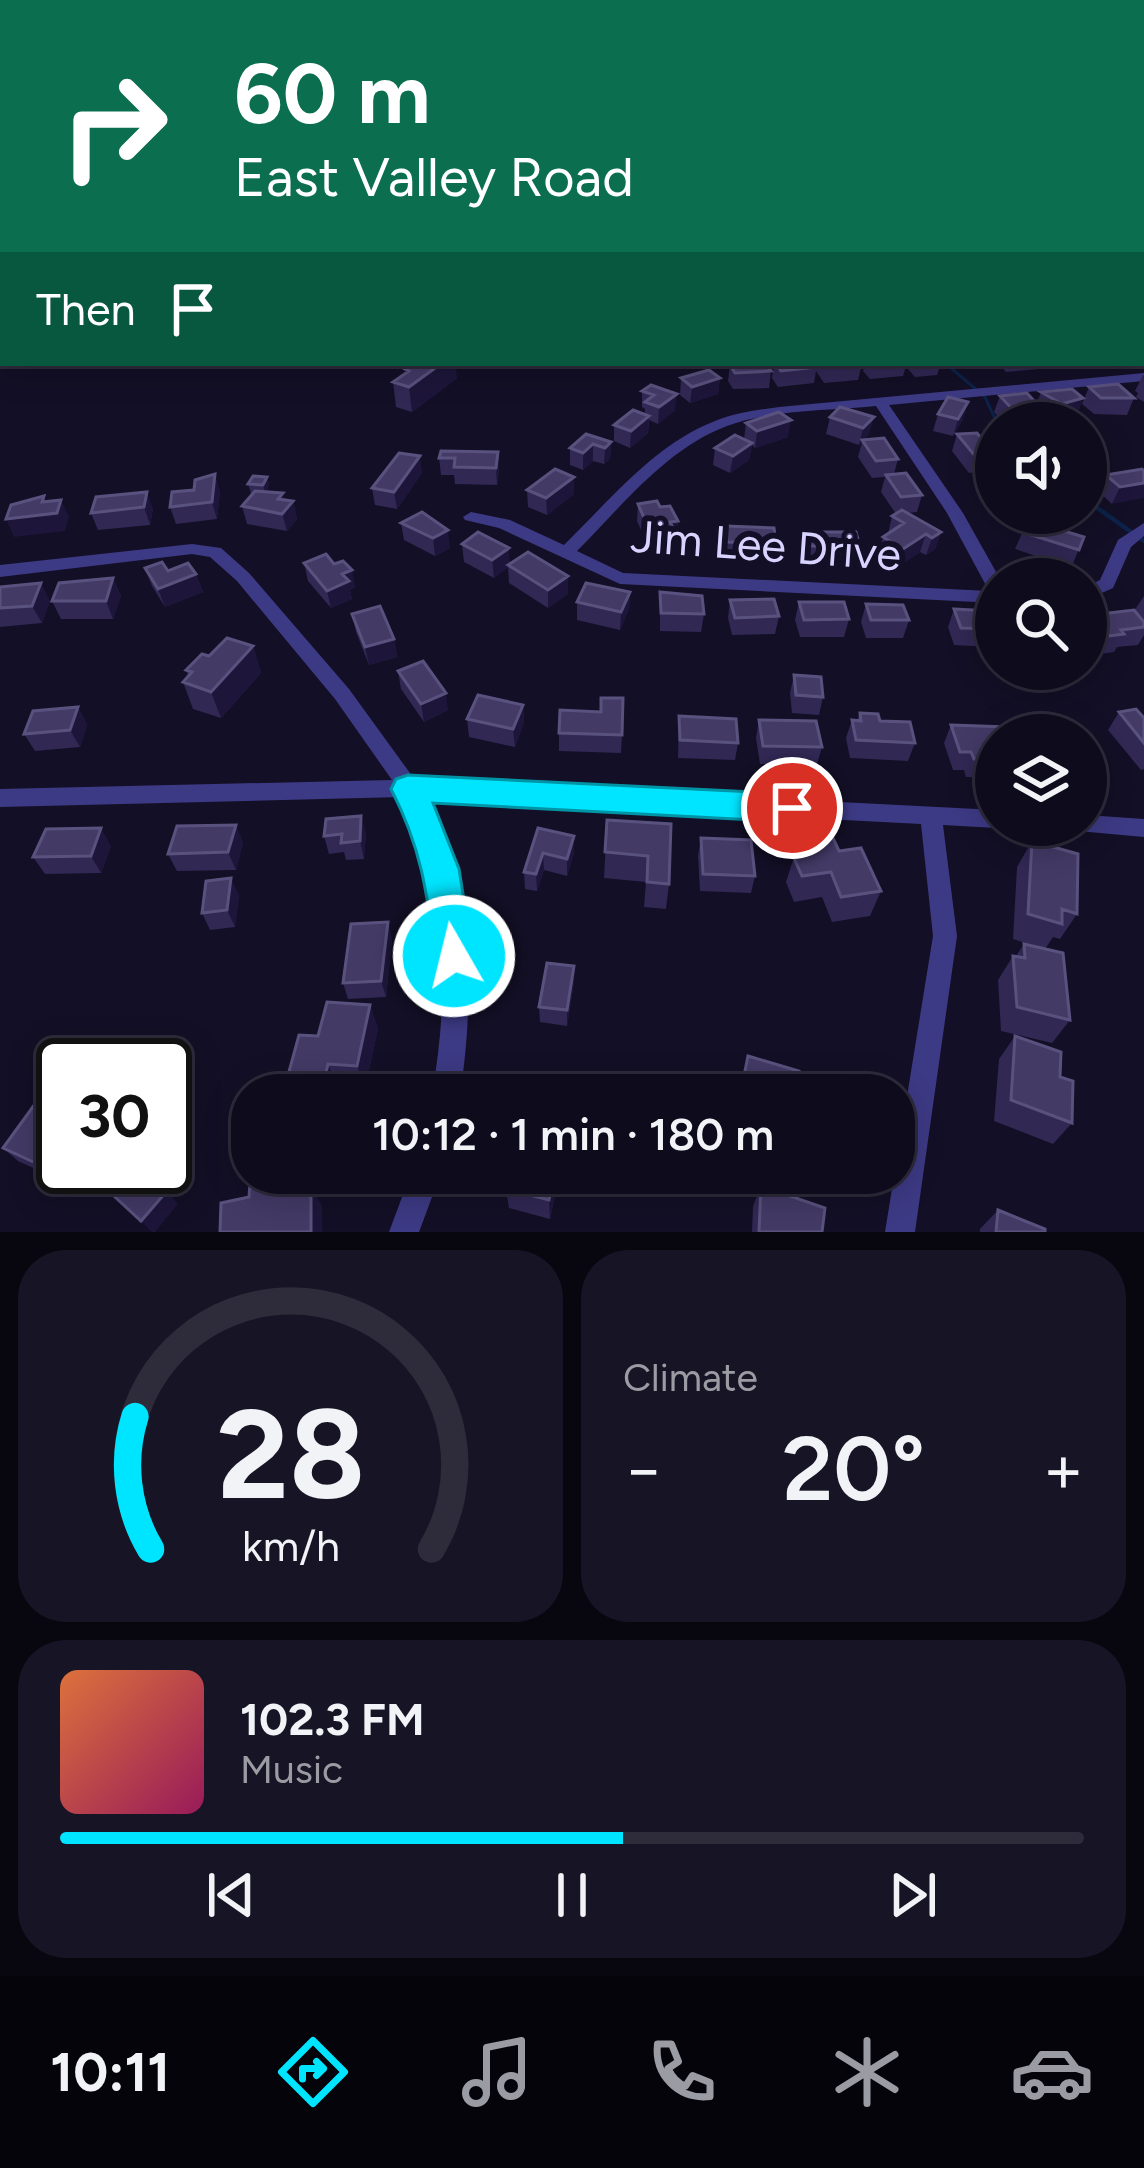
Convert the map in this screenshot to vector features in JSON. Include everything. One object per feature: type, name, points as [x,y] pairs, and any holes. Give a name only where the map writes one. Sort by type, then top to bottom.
[{"type":"street","points":[[568,551],[653,472],[709,428],[779,411],[1144,377]]},
{"type":"street","points":[[880,403],[955,513],[978,558]]},
{"type":"street","name":"Jim Lee Drive","points":[[471,518],[504,524],[608,574],[638,580],[975,591]]},
{"type":"street","points":[[1107,584],[1124,544],[1144,528]]},
{"type":"street","points":[[0,571],[185,549],[215,552],[243,577],[408,789],[428,825],[442,869],[457,980],[450,1074]]},
{"type":"street","points":[[0,798],[408,789],[975,818]]},
{"type":"street","points":[[900,1232],[945,936],[931,816]]},
{"type":"street","points":[[1107,825],[1144,828]]},
{"type":"street","points":[[404,1232],[418,1194]]},
{"type":"building","points":[[438,366],[409,387],[393,382],[409,371],[405,369]]},
{"type":"building","points":[[731,366],[767,366],[771,371],[735,373]]},
{"type":"building","points":[[777,366],[817,367],[781,371]]},
{"type":"building","points":[[709,370],[720,378],[692,387],[681,378]]},
{"type":"building","points":[[1118,384],[1134,398],[1101,398],[1089,387]]},
{"type":"building","points":[[651,385],[677,394],[659,407],[645,402],[654,395],[642,391]]},
{"type":"building","points":[[1072,389],[1083,398],[1058,402],[1041,392]]},
{"type":"building","points":[[1027,393],[1035,402],[1006,402],[1000,396]]},
{"type":"building","points":[[948,397],[968,402],[958,419],[938,414]]},
{"type":"building","points":[[840,407],[874,417],[863,428],[830,417]]},
{"type":"building","points":[[633,410],[649,416],[631,431],[614,425]]},
{"type":"building","points":[[779,412],[791,420],[757,431],[746,423]]},
{"type":"building","points":[[975,433],[975,456],[957,434]]},
{"type":"building","points":[[586,434],[611,442],[605,448],[593,444],[583,453],[570,448]]},
{"type":"building","points":[[735,435],[752,443],[733,456],[715,448]]},
{"type":"building","points":[[884,438],[898,459],[876,461],[862,440]]},
{"type":"building","points":[[441,451],[498,452],[496,468],[454,467],[455,458],[439,458]]},
{"type":"building","points":[[399,453],[420,456],[394,492],[372,488]]},
{"type":"building","points":[[555,469],[574,477],[546,498],[527,490]]},
{"type":"building","points":[[1142,469],[1144,483],[1120,487],[1107,475]]},
{"type":"building","points":[[906,473],[922,495],[901,497],[886,475]]},
{"type":"building","points":[[215,474],[212,502],[170,507],[172,492],[194,490],[195,480]]},
{"type":"building","points":[[253,476],[267,477],[263,485],[248,484]]},
{"type":"building","points":[[255,491],[283,493],[278,499],[293,501],[282,514],[242,506]]},
{"type":"building","points":[[147,492],[144,507],[91,513],[96,497]]},
{"type":"building","points":[[44,496],[42,502],[61,500],[57,513],[6,519],[11,505]]},
{"type":"building","points":[[657,501],[660,507],[670,506],[678,521],[670,522],[675,532],[652,536],[638,504]]},
{"type":"building","points":[[902,510],[941,532],[932,538],[926,534],[903,549],[883,537],[904,523],[892,516]]},
{"type":"building","points":[[422,512],[448,530],[433,538],[401,523]]},
{"type":"building","points":[[726,526],[774,528],[776,544],[727,542]]},
{"type":"building","points":[[478,532],[509,548],[492,560],[462,544]]},
{"type":"building","points":[[807,532],[856,532],[860,546],[811,546]]},
{"type":"building","points":[[1028,534],[1084,537],[1079,550]]},
{"type":"building","points":[[528,552],[568,576],[548,590],[508,565]]},
{"type":"building","points":[[326,554],[334,564],[343,561],[352,570],[342,574],[349,581],[327,591],[304,563]]},
{"type":"building","points":[[162,562],[168,571],[188,563],[196,574],[158,589],[145,568]]},
{"type":"building","points":[[113,578],[106,601],[52,601],[59,583]]},
{"type":"building","points":[[41,583],[32,606],[0,608],[0,587]]},
{"type":"building","points":[[586,583],[630,592],[621,612],[577,602]]},
{"type":"building","points":[[660,592],[702,596],[704,614],[661,613]]},
{"type":"building","points":[[774,599],[779,616],[735,618],[730,600]]},
{"type":"building","points":[[799,602],[844,602],[849,619],[804,620]]},
{"type":"building","points":[[866,604],[903,605],[909,620],[871,620]]},
{"type":"building","points":[[380,606],[394,639],[365,647],[352,614]]},
{"type":"building","points":[[954,609],[975,610],[975,628],[961,628]]},
{"type":"building","points":[[1134,610],[1144,627],[1109,636],[1107,613]]},
{"type":"building","points":[[227,638],[253,646],[211,692],[183,682],[192,672],[186,670],[202,654],[209,656]]},
{"type":"building","points":[[423,661],[446,693],[421,704],[398,671]]},
{"type":"building","points":[[794,675],[821,677],[823,697],[796,695]]},
{"type":"building","points":[[478,695],[523,705],[513,729],[467,719]]},
{"type":"building","points":[[601,698],[623,698],[622,735],[559,733],[560,710],[601,712]]},
{"type":"building","points":[[78,707],[70,730],[24,734],[33,711]]},
{"type":"building","points":[[1136,709],[1144,718],[1144,743],[1119,712]]},
{"type":"building","points":[[860,713],[878,714],[880,721],[910,722],[915,743],[856,740],[852,720],[861,721]]},
{"type":"building","points":[[679,716],[736,719],[738,743],[680,740]]},
{"type":"building","points":[[759,720],[816,721],[822,747],[763,746]]},
{"type":"building","points":[[951,725],[975,726],[975,759],[971,752],[960,752]]},
{"type":"building","points":[[361,816],[360,841],[341,843],[342,834],[324,836],[326,819]]},
{"type":"building","points":[[607,820],[671,824],[669,884],[647,882],[648,856],[605,852]]},
{"type":"building","points":[[236,825],[228,852],[168,854],[177,826]]},
{"type":"building","points":[[827,825],[839,851],[861,848],[881,891],[841,897],[831,872],[802,876],[793,856],[812,853],[803,829]]},
{"type":"building","points":[[101,828],[91,856],[33,857],[46,829]]},
{"type":"building","points":[[538,828],[574,836],[567,859],[543,853],[536,874],[524,872]]},
{"type":"building","points":[[701,838],[751,840],[755,876],[703,874]]},
{"type":"building","points":[[1032,846],[1078,854],[1077,914],[1062,909],[1062,924],[1028,914]]},
{"type":"building","points":[[231,878],[227,910],[202,913],[206,881]]},
{"type":"building","points":[[388,922],[381,981],[343,983],[351,924]]},
{"type":"building","points":[[1024,944],[1063,953],[1070,1020],[1017,1007],[1013,956],[1025,958]]},
{"type":"building","points":[[547,963],[574,966],[567,1010],[539,1007]]},
{"type":"building","points":[[327,1002],[370,1005],[357,1066],[328,1064],[326,1074],[288,1074],[299,1035],[318,1036]]},
{"type":"building","points":[[1015,1036],[1061,1052],[1060,1077],[1073,1081],[1072,1123],[1011,1100]]},
{"type":"building","points":[[748,1056],[799,1071],[799,1074],[744,1074]]},
{"type":"building","points":[[36,1102],[36,1163],[3,1148]]},
{"type":"building","points":[[118,1194],[164,1194],[141,1221],[115,1197]]},
{"type":"building","points":[[311,1194],[311,1232],[220,1232],[221,1203]]},
{"type":"building","points":[[761,1194],[784,1194],[825,1208],[822,1232],[759,1232]]},
{"type":"building","points":[[998,1210],[1045,1229],[1045,1232],[996,1232]]},
{"type":"waterway","points":[[949,366],[987,402]]},
{"type":"waterway","points":[[1107,515],[1144,541]]},
{"type":"route","points":[[454,956],[442,869],[428,825],[408,789],[792,808]]}]
